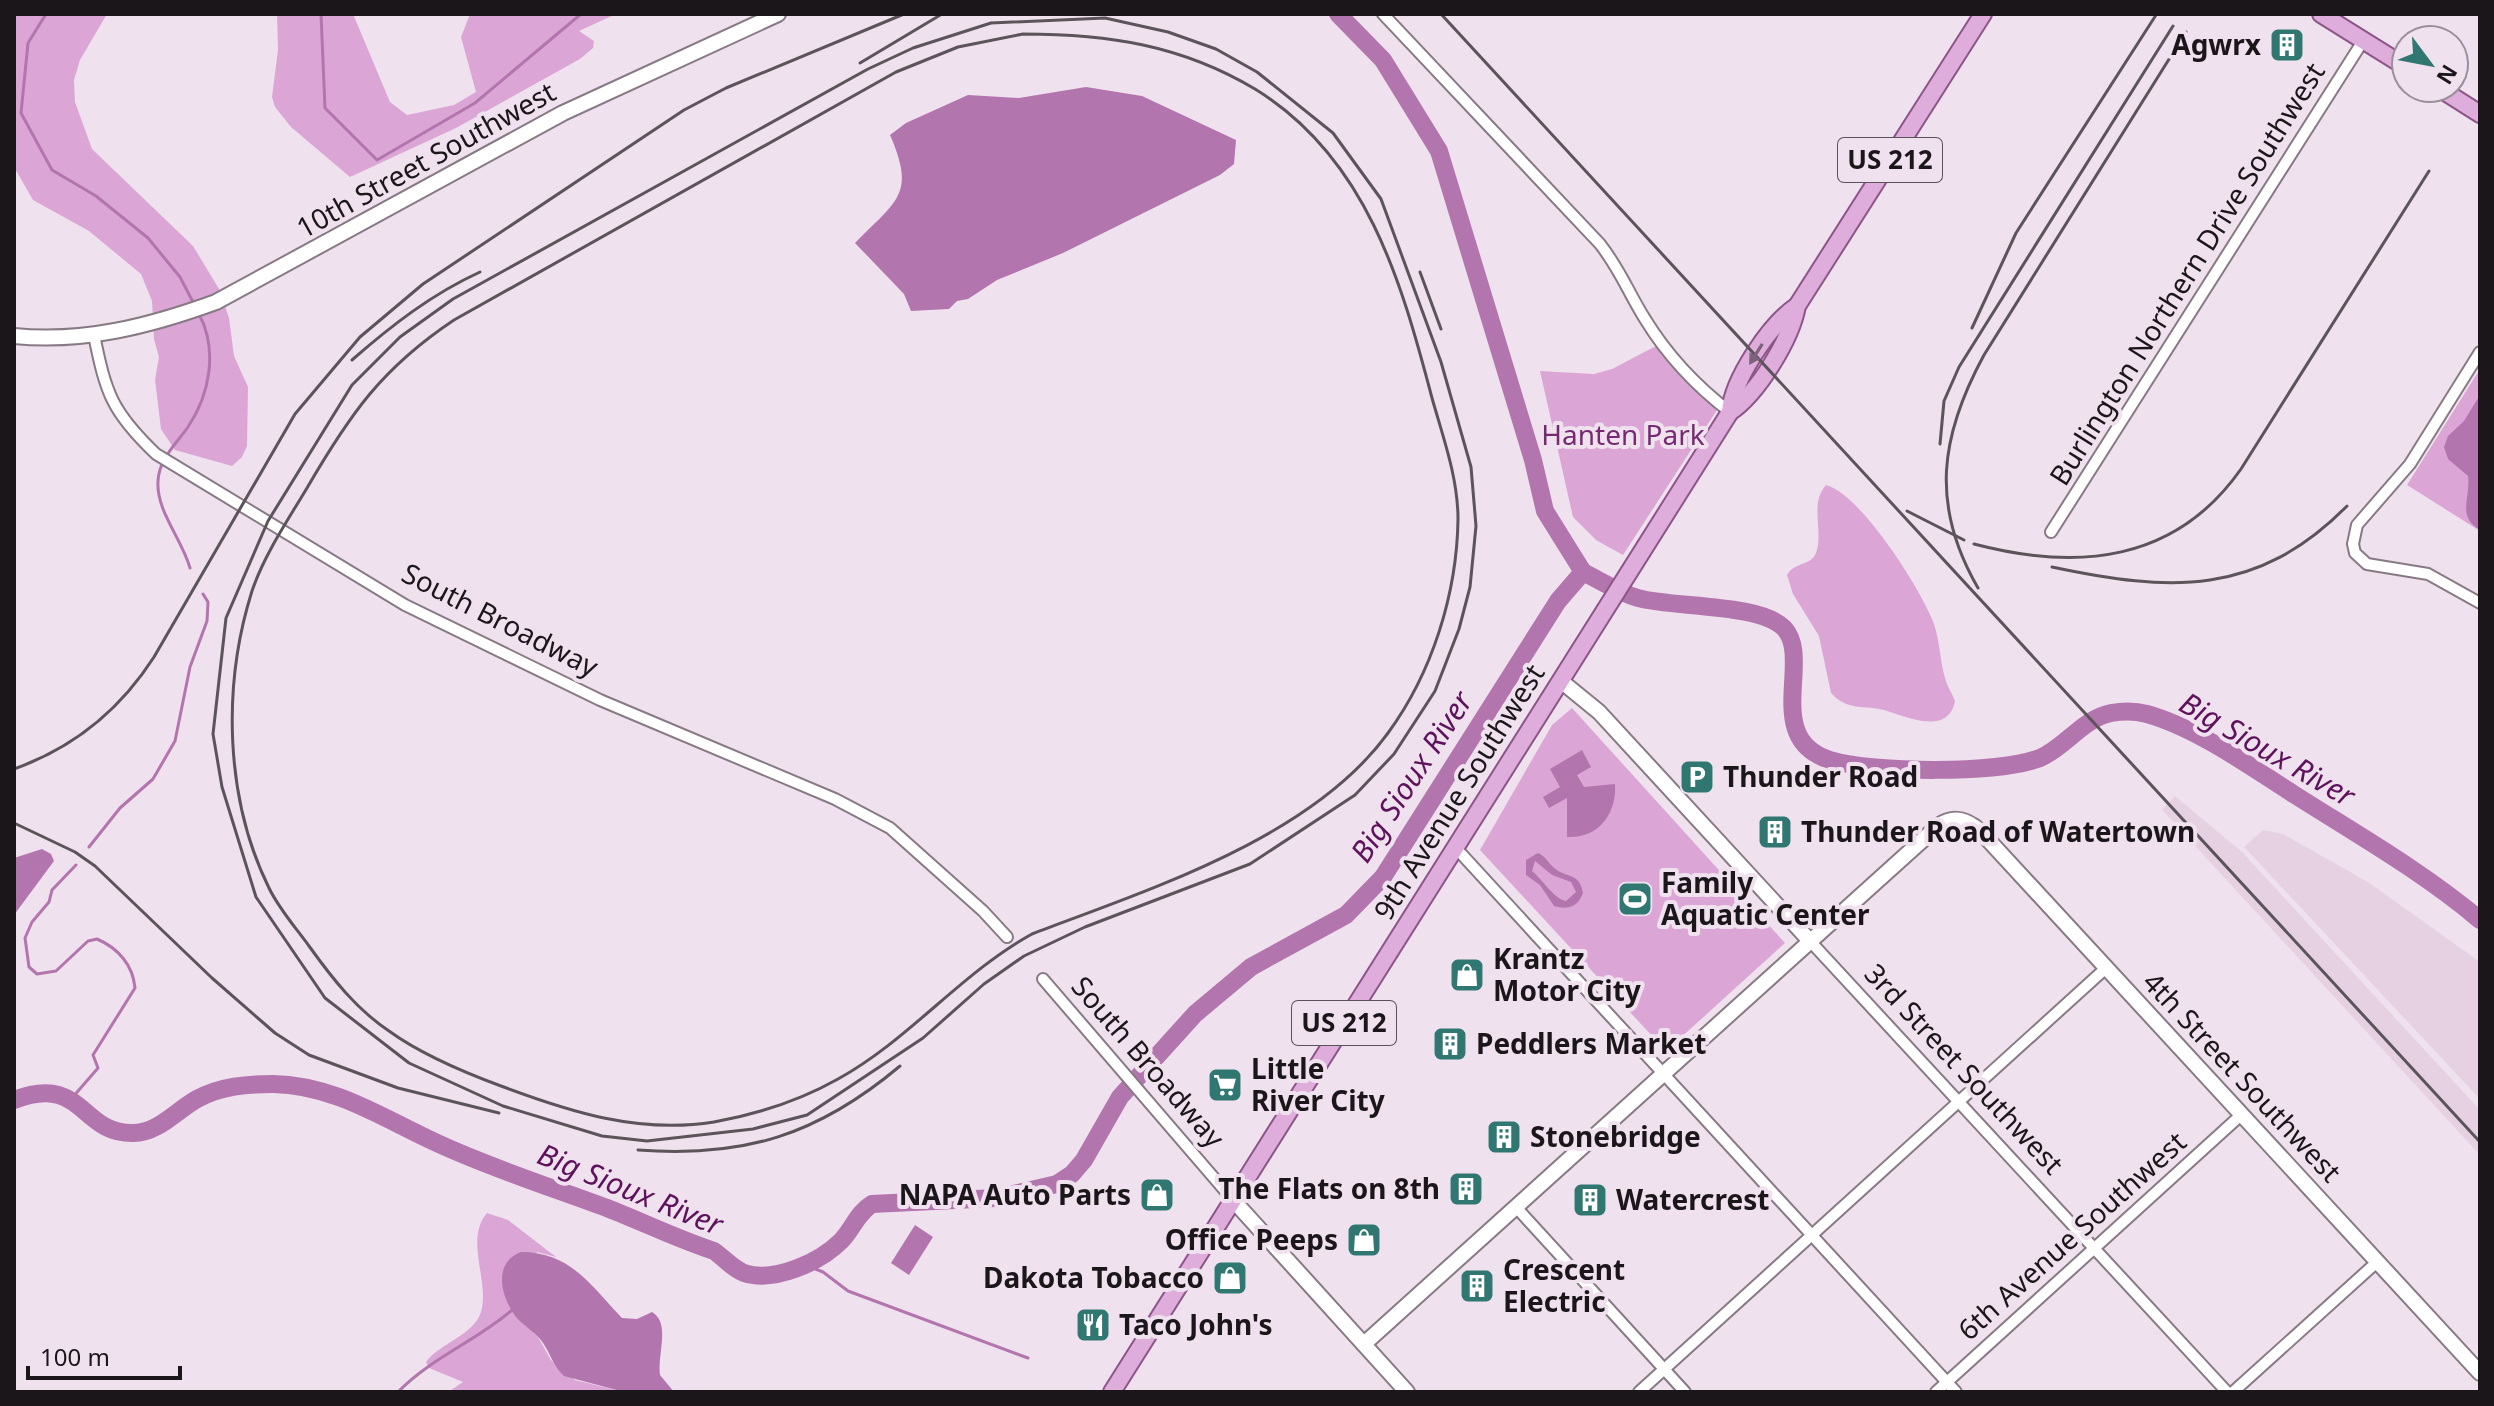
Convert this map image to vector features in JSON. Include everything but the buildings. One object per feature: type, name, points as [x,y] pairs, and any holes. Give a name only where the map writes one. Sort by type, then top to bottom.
[{"type":"main road","points":[[2321,14],[2390,57]]},
{"type":"main road","name":"9th Avenue Southwest","points":[[1233,1200],[1730,412],[1732,393],[1771,330],[1779,318],[1797,306],[1983,17]]},
{"type":"main road","name":"US 212","points":[[1117,1390],[1233,1200]]},
{"type":"street","name":"10th Street Southwest","points":[[94,335],[181,315],[216,302],[563,113],[778,14]]},
{"type":"street","points":[[1383,14],[1600,244],[1622,272],[1655,335],[1691,379],[1730,412]]},
{"type":"street","name":"Burlington Northern Drive Southwest","points":[[2051,532],[2363,41]]},
{"type":"street","points":[[14,336],[51,340],[94,335]]},
{"type":"street","name":"South Broadway","points":[[94,335],[107,395],[131,430],[156,454],[405,605],[600,700],[835,799],[890,828],[983,911],[1007,937]]},
{"type":"street","points":[[2480,352],[2410,464],[2357,525],[2353,544],[2355,553],[2367,564],[2428,574],[2480,603]]},
{"type":"street","name":"3rd Street Southwest","points":[[1561,681],[1599,712],[2230,1392]]},
{"type":"street","name":"4th Street Southwest","points":[[1810,941],[1938,826],[1948,820],[1962,820],[1981,832],[2480,1373]]},
{"type":"street","points":[[1455,847],[1956,1392]]},
{"type":"street","points":[[1364,1344],[1810,941]]},
{"type":"street","points":[[1639,1392],[2106,968]]},
{"type":"street","name":"South Broadway","points":[[1043,979],[1233,1200],[1407,1392]]},
{"type":"street","name":"6th Avenue Southwest","points":[[1936,1392],[2241,1115]]},
{"type":"street","points":[[1515,1206],[1685,1392]]},
{"type":"street","points":[[2230,1392],[2377,1262]]},
{"type":"shaded area","points":[[1086,87],[1142,96],[1236,140],[1234,164],[1220,175],[1063,253],[997,280],[968,299],[957,301],[949,309],[911,311],[904,294],[855,243],[898,195],[901,171],[890,135],[906,123],[968,95],[1019,98]]},
{"type":"shaded area","points":[[2480,395],[2480,530],[2466,513],[2468,476],[2448,459],[2444,447],[2448,436],[2464,421]]},
{"type":"shaded area","points":[[1582,750],[1591,767],[1577,775],[1584,787],[1615,784],[1615,795],[1609,814],[1596,829],[1578,837],[1567,837],[1567,798],[1549,808],[1543,797],[1560,787],[1550,769]]},
{"type":"shaded area","points":[[2175,796],[2242,852],[2480,1110],[2480,1155],[2162,810]]},
{"type":"shaded area","points":[[2263,830],[2283,834],[2368,882],[2480,962],[2480,1099],[2244,847]]},
{"type":"shaded area","points":[[42,849],[51,854],[54,861],[14,915],[14,858]]},
{"type":"shaded area","points":[[1538,853],[1558,871],[1575,878],[1583,893],[1578,902],[1564,908],[1554,906],[1540,885],[1526,875],[1526,860]],"holes":[[[1535,861],[1552,875],[1571,882],[1576,892],[1566,901],[1553,893],[1532,871]]]},
{"type":"shaded area","points":[[915,1225],[933,1237],[909,1275],[891,1263]]},
{"type":"shaded area","points":[[521,1252],[554,1258],[567,1264],[590,1283],[622,1318],[637,1319],[652,1312],[658,1317],[662,1331],[660,1375],[674,1392],[624,1392],[564,1376],[540,1339],[516,1317],[506,1300],[503,1272],[512,1257]]},
{"type":"green space","points":[[14,14],[107,14],[80,60],[74,80],[75,102],[92,149],[193,246],[219,289],[229,318],[234,356],[248,387],[247,446],[242,457],[232,466],[175,450],[161,429],[155,380],[159,357],[154,339],[152,301],[141,274],[89,231],[33,200],[14,167]]},
{"type":"green space","points":[[277,14],[353,14],[390,102],[407,115],[454,105],[476,92],[461,37],[470,14],[616,14],[579,31],[594,41],[593,48],[580,59],[456,128],[350,177],[291,127],[275,107],[272,97],[278,50]]},
{"type":"green space","name":"Hanten Park","points":[[1656,346],[1683,379],[1717,410],[1623,555],[1596,540],[1573,517],[1540,371],[1594,374],[1612,369]]},
{"type":"green space","points":[[2480,369],[2480,531],[2407,485]]},
{"type":"green space","points":[[1826,485],[1840,492],[1872,524],[1904,568],[1927,609],[1936,631],[1946,681],[1955,701],[1951,712],[1944,718],[1925,721],[1850,705],[1831,693],[1819,636],[1793,594],[1787,575],[1816,553],[1818,501]]},
{"type":"green space","name":"Family Aquatic Center","points":[[1572,708],[1785,943],[1666,1051],[1480,850],[1552,725]]},
{"type":"green space","points":[[487,1213],[508,1220],[556,1257],[537,1252],[516,1316],[538,1337],[551,1360],[575,1380],[624,1392],[448,1392],[463,1382],[429,1368],[426,1362],[432,1355],[471,1327],[481,1312],[483,1300],[477,1248],[481,1224]]},
{"type":"waterway","points":[[46,14],[28,43],[21,113],[52,170],[96,196],[148,238],[180,277],[194,304]]},
{"type":"waterway","points":[[321,14],[325,108],[377,160],[475,103],[581,14]]},
{"type":"waterway","points":[[1338,14],[1383,60],[1439,151],[1533,460],[1545,511],[1583,572]]},
{"type":"waterway","points":[[190,568],[165,514],[158,481],[165,459],[196,414],[206,386],[210,357],[199,314]]},
{"type":"waterway","name":"Big Sioux River","points":[[1583,572],[1638,598],[1756,614],[1784,628],[1792,641],[1793,717],[1798,735],[1810,750],[1830,760],[1904,769],[1995,767],[2040,758],[2101,716],[2124,712],[2147,714],[2204,738],[2242,761],[2413,870],[2480,920]]},
{"type":"waterway","name":"Big Sioux River","points":[[14,1100],[37,1094],[55,1094],[68,1099],[102,1125],[116,1131],[134,1133],[151,1129],[197,1099],[225,1089],[273,1084],[317,1090],[358,1105],[479,1161],[714,1251],[740,1271],[756,1275],[796,1269],[821,1256],[841,1241],[872,1204],[996,1198],[1057,1184],[1072,1174],[1084,1160],[1120,1097],[1195,1014],[1251,967],[1346,915],[1383,877],[1558,601],[1583,572]]},
{"type":"waterway","points":[[89,847],[120,808],[153,779],[175,741],[190,667],[207,621],[208,602],[203,594]]},
{"type":"waterway","points":[[72,1098],[98,1068],[93,1055],[135,988],[123,958],[97,939],[88,941],[56,971],[37,974],[29,967],[25,938],[32,922],[49,902],[52,890],[76,865]]},
{"type":"waterway","points":[[805,1265],[823,1272],[848,1291],[1028,1358]]},
{"type":"waterway","points":[[398,1392],[425,1369],[512,1310]]},
{"type":"railway","points":[[14,769],[56,750],[93,725],[141,676],[295,414],[360,337],[423,284],[684,110],[726,88],[904,14]]},
{"type":"railway","points":[[860,63],[942,14]]},
{"type":"railway","points":[[1441,14],[2480,1142]]},
{"type":"railway","points":[[1972,328],[2016,233],[2156,15]]},
{"type":"railway","points":[[1105,18],[1168,32],[1216,49],[1257,72],[1333,133],[1381,199],[1441,362],[1471,467],[1476,526],[1470,587],[1459,629],[1435,691],[1394,754],[1355,795],[1250,864],[1085,927],[1024,956],[984,984],[923,1038],[807,1115],[753,1129],[647,1141],[602,1136],[503,1106],[409,1063],[325,998],[256,897],[222,787],[213,734],[226,618],[268,521],[352,385],[400,337],[453,299],[868,69],[913,48],[991,23],[1105,18]]},
{"type":"railway","points":[[1940,444],[1944,401],[1959,367],[2173,26]]},
{"type":"railway","points":[[1978,588],[1952,528],[1947,499],[1946,471],[1958,414],[1984,355],[2186,32]]},
{"type":"railway","points":[[1023,34],[1085,36],[1143,45],[1199,62],[1255,89],[1293,117],[1325,149],[1352,186],[1374,225],[1407,310],[1449,458],[1458,519],[1457,547],[1447,604],[1429,659],[1404,710],[1356,770],[1317,802],[1273,831],[1176,878],[1032,934],[982,968],[864,1063],[823,1087],[778,1106],[714,1122],[686,1125],[632,1123],[553,1104],[487,1081],[415,1048],[377,1022],[345,992],[278,903],[254,854],[236,780],[233,703],[242,627],[252,591],[270,551],[323,462],[353,415],[387,375],[454,320],[896,72],[958,47],[1023,34]]},
{"type":"railway","points":[[1974,544],[2050,557],[2086,557],[2121,552],[2155,541],[2186,524],[2215,500],[2241,469],[2429,171]]},
{"type":"railway","points":[[352,360],[413,311],[480,272]]},
{"type":"railway","points":[[1420,272],[1441,329]]},
{"type":"railway","points":[[2052,567],[2135,581],[2173,583],[2210,580],[2245,572],[2280,557],[2313,536],[2347,506]]},
{"type":"railway","points":[[1907,511],[1964,540]]},
{"type":"railway","points":[[14,823],[75,852],[95,866],[212,978],[275,1033],[309,1055],[398,1088],[499,1113]]},
{"type":"railway","points":[[638,1150],[712,1150],[778,1137],[839,1109],[900,1066]]},
{"type":"place","name":"Agwrx","points":[[2287,45]]},
{"type":"place","name":"Thunder Road","points":[[1697,777]]},
{"type":"place","name":"Thunder Road of Watertown","points":[[1775,832]]},
{"type":"place","name":"Family Aquatic Center","points":[[1635,899]]},
{"type":"place","name":"Krantz Motor City","points":[[1467,975]]},
{"type":"place","name":"Peddlers Market","points":[[1450,1044]]},
{"type":"place","name":"Little River City","points":[[1225,1085]]},
{"type":"place","name":"Stonebridge","points":[[1504,1137]]},
{"type":"place","name":"The Flats on 8th","points":[[1466,1189]]},
{"type":"place","name":"NAPA Auto Parts","points":[[1157,1195]]},
{"type":"place","name":"Watercrest","points":[[1590,1200]]},
{"type":"place","name":"Office Peeps","points":[[1364,1240]]},
{"type":"place","name":"Dakota Tobacco","points":[[1230,1278]]},
{"type":"place","name":"Crescent Electric","points":[[1477,1286]]},
{"type":"place","name":"Taco John's","points":[[1093,1325]]}]
